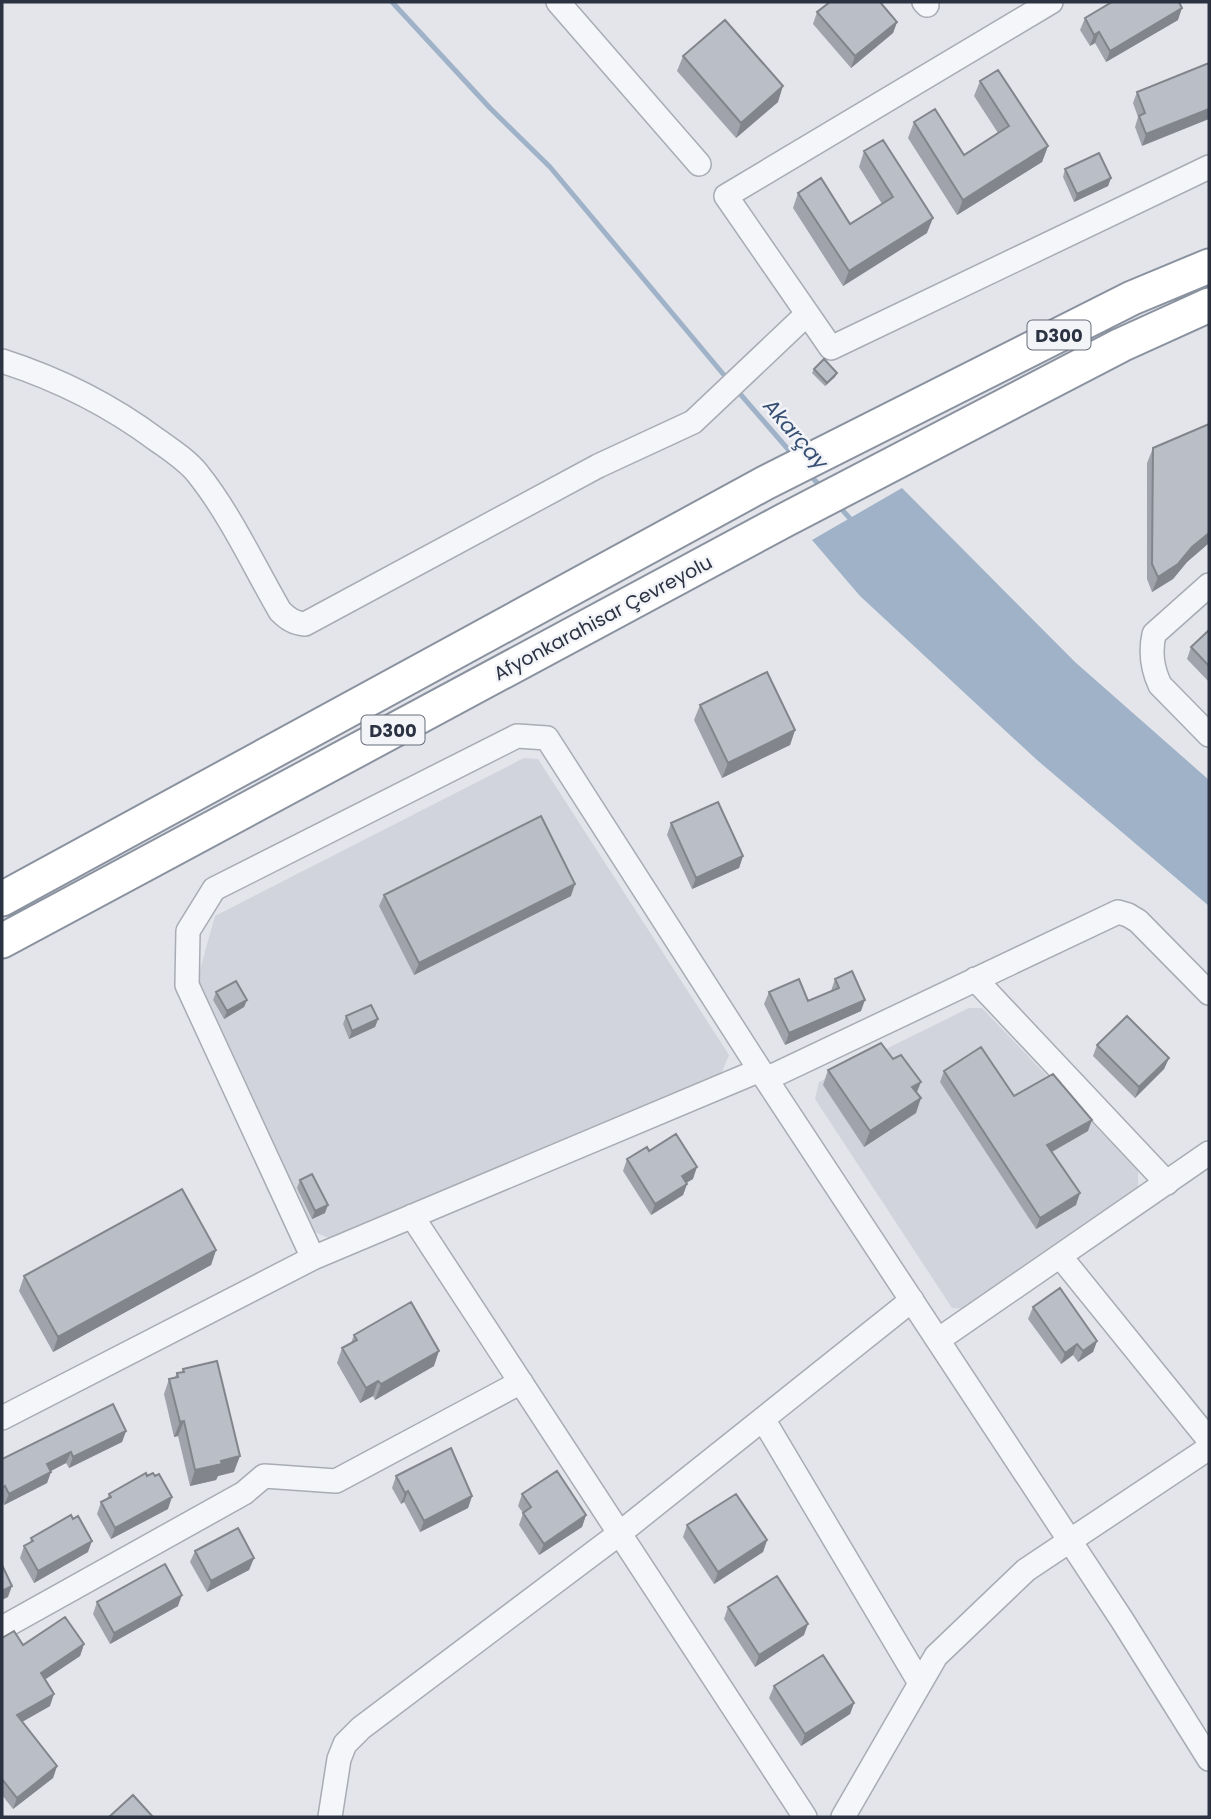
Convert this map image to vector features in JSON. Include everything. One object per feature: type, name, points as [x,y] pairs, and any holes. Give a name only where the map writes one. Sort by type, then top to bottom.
[{"type":"highway","name":"Afyonkarahisar Çevreyolu","points":[[2,899],[765,483],[1132,299],[1209,266]]},
{"type":"highway","name":"Afyonkarahisar Çevreyolu","points":[[2,941],[785,520],[1121,345],[1209,305]]},
{"type":"street","points":[[558,2],[699,164]]},
{"type":"street","points":[[1051,2],[726,196],[831,348],[1209,167]]},
{"type":"street","points":[[2,361],[43,374],[71,387],[136,424],[197,473],[231,525],[280,611],[287,619],[297,623],[313,621],[598,466],[693,422],[807,314]]},
{"type":"street","points":[[1209,585],[1154,634],[1151,654],[1160,685],[1209,735]]},
{"type":"street","points":[[313,1258],[187,985],[188,931],[214,889],[517,736],[547,737],[763,1074],[1069,1539],[1209,1759]]},
{"type":"street","points":[[2,1418],[313,1258],[763,1074],[1118,912],[1138,921],[1209,993]]},
{"type":"street","points":[[975,979],[1167,1183]]},
{"type":"street","points":[[938,1340],[1209,1153]]},
{"type":"street","points":[[412,1216],[805,1817]]},
{"type":"street","points":[[1060,1256],[1209,1440]]},
{"type":"street","points":[[330,1817],[339,1759],[345,1744],[361,1728],[620,1533],[912,1300]]},
{"type":"street","points":[[2,1628],[244,1493],[264,1476],[336,1480],[521,1382]]},
{"type":"street","points":[[763,1419],[920,1683]]},
{"type":"street","points":[[843,1817],[936,1656],[1016,1579],[1069,1539],[1209,1448]]},
{"type":"shaded area","points":[[524,758],[538,759],[729,1055],[720,1077],[331,1239],[312,1231],[197,980],[215,916]]},
{"type":"shaded area","points":[[969,1008],[982,1008],[1138,1171],[1138,1192],[968,1309],[952,1308],[815,1099],[819,1082]]},
{"type":"water","points":[[902,488],[1075,662],[1209,780],[1209,906],[1037,760],[860,596],[812,540]]},
{"type":"building","points":[[830,2],[880,2],[897,22],[855,56],[817,12]]},
{"type":"building","points":[[1112,2],[1179,2],[1182,8],[1110,51],[1099,32],[1094,35],[1085,18]]},
{"type":"building","points":[[725,20],[783,86],[741,123],[683,56]]},
{"type":"building","points":[[1209,63],[1209,109],[1146,134],[1139,116],[1145,113],[1137,92]]},
{"type":"building","points":[[998,70],[1048,146],[963,200],[914,122],[935,109],[964,155],[1009,126],[980,81]]},
{"type":"building","points":[[883,140],[933,218],[849,271],[798,193],[821,178],[850,224],[893,197],[864,151]]},
{"type":"building","points":[[1099,153],[1111,178],[1077,194],[1065,169]]},
{"type":"building","points":[[824,359],[837,373],[827,383],[814,369]]},
{"type":"building","points":[[1209,424],[1209,533],[1192,547],[1178,564],[1158,577],[1152,564],[1153,448]]},
{"type":"building","points":[[1209,630],[1209,666],[1191,647]]},
{"type":"building","points":[[767,672],[795,730],[728,763],[700,705]]},
{"type":"building","points":[[718,802],[743,856],[696,878],[671,823]]},
{"type":"building","points":[[541,816],[575,884],[419,963],[384,895]]},
{"type":"building","points":[[852,971],[865,1000],[789,1033],[769,992],[799,979],[808,1001],[839,988],[835,979]]},
{"type":"building","points":[[236,981],[247,1000],[227,1011],[216,992]]},
{"type":"building","points":[[371,1005],[378,1019],[352,1031],[346,1016]]},
{"type":"building","points":[[1127,1016],[1169,1058],[1139,1087],[1097,1045]]},
{"type":"building","points":[[881,1043],[893,1059],[901,1055],[921,1082],[912,1087],[921,1098],[870,1131],[828,1070]]},
{"type":"building","points":[[981,1047],[1014,1096],[1053,1074],[1092,1120],[1047,1145],[1080,1193],[1040,1218],[944,1071]]},
{"type":"building","points":[[676,1134],[697,1167],[682,1176],[687,1184],[655,1204],[627,1159],[647,1147],[649,1151]]},
{"type":"building","points":[[312,1174],[328,1205],[315,1211],[300,1180]]},
{"type":"building","points":[[182,1189],[216,1250],[58,1337],[24,1276]]},
{"type":"building","points":[[1060,1288],[1097,1341],[1083,1351],[1077,1344],[1065,1353],[1033,1307]]},
{"type":"building","points":[[411,1302],[439,1351],[381,1384],[378,1381],[366,1388],[342,1348],[357,1340],[354,1335]]},
{"type":"building","points":[[217,1361],[240,1456],[221,1461],[222,1464],[195,1470],[184,1421],[180,1422],[169,1379],[178,1377],[177,1373],[184,1372],[183,1369]]},
{"type":"building","points":[[113,1404],[126,1431],[73,1457],[71,1452],[47,1464],[51,1472],[9,1494],[5,1486],[2,1488],[2,1459]]},
{"type":"building","points":[[451,1448],[472,1496],[424,1521],[408,1491],[405,1493],[396,1476]]},
{"type":"building","points":[[557,1471],[586,1515],[544,1544],[523,1513],[531,1507],[522,1494]]},
{"type":"building","points":[[146,1473],[147,1476],[159,1474],[172,1497],[115,1528],[101,1502],[111,1497],[109,1494]]},
{"type":"building","points":[[736,1494],[767,1540],[718,1572],[687,1525]]},
{"type":"building","points":[[71,1515],[73,1519],[78,1516],[92,1541],[38,1571],[24,1546],[33,1541],[31,1538]]},
{"type":"building","points":[[238,1528],[254,1558],[211,1581],[195,1551]]},
{"type":"building","points":[[165,1564],[182,1595],[114,1633],[97,1602]]},
{"type":"building","points":[[2,1565],[12,1586],[2,1591]]},
{"type":"building","points":[[777,1576],[808,1624],[759,1655],[728,1607]]},
{"type":"building","points":[[65,1617],[84,1644],[41,1673],[54,1694],[17,1715],[57,1766],[17,1798],[2,1779],[2,1638],[14,1631],[23,1645]]},
{"type":"building","points":[[823,1655],[854,1703],[805,1734],[774,1686]]},
{"type":"building","points":[[133,1795],[153,1817],[109,1817]]},
{"type":"waterway","name":"Akarçay","points":[[392,2],[490,108],[550,167],[729,381]]},
{"type":"waterway","name":"Akarçay","points":[[735,388],[793,455]]},
{"type":"waterway","name":"Akarçay","points":[[808,473],[823,489]]},
{"type":"waterway","name":"Akarçay","points":[[837,504],[854,523]]}]
